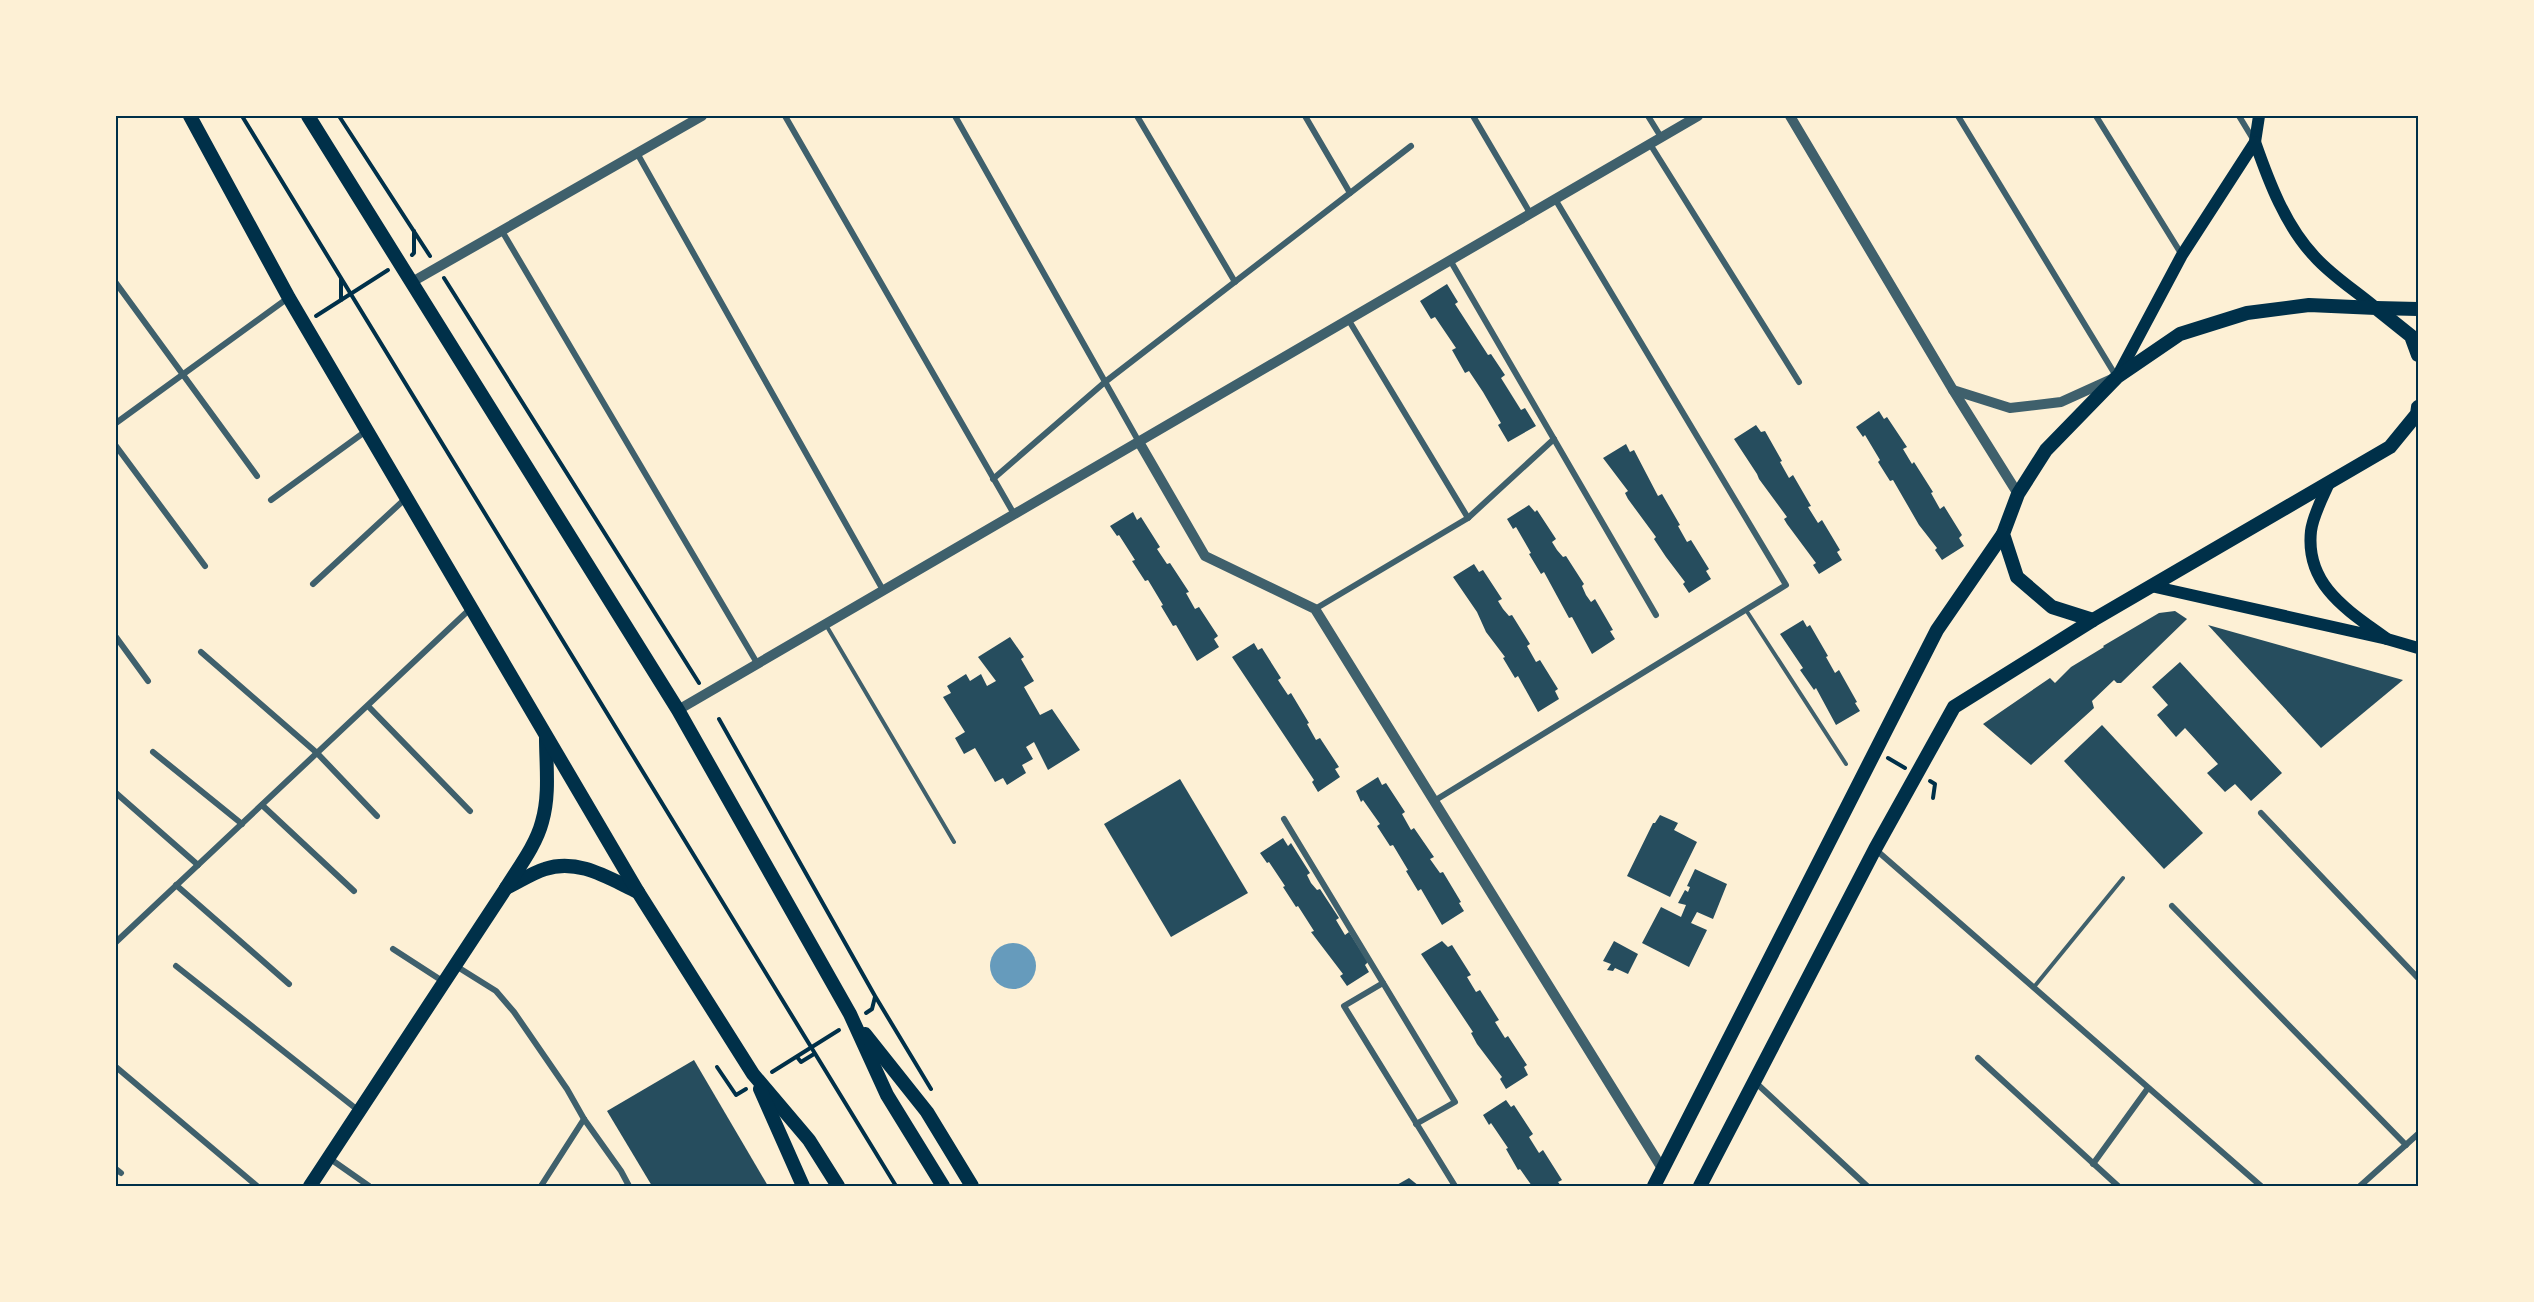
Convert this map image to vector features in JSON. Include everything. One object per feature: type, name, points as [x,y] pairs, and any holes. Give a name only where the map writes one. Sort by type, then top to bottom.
[{"type":"main road","points":[[190,116],[289,298],[366,430],[638,892],[753,1079],[803,1186]]},
{"type":"main road","points":[[308,116],[678,710],[852,1019],[887,1095],[943,1186]]},
{"type":"main road","points":[[2117,377],[2182,255],[2255,142],[2259,116]]},
{"type":"main road","points":[[2255,142],[2269,181],[2288,219],[2315,257],[2411,336],[2418,355]]},
{"type":"main road","points":[[1654,1186],[1936,630],[2003,534],[2018,494],[2046,450],[2117,377],[2180,334],[2247,314],[2308,305],[2418,309]]},
{"type":"main road","points":[[2390,447],[2417,414],[2418,406]]},
{"type":"main road","points":[[1700,1186],[1875,849],[1954,707],[2093,620],[2418,430]]},
{"type":"main road","points":[[2329,483],[2311,531],[2314,569],[2336,601],[2387,639]]},
{"type":"main road","points":[[2003,534],[2017,577],[2052,607],[2093,620]]},
{"type":"main road","points":[[2151,586],[2418,648]]},
{"type":"main road","points":[[310,1186],[506,888],[542,822],[547,797],[546,737]]},
{"type":"main road","points":[[506,888],[544,870],[566,865],[594,871],[638,892]]},
{"type":"main road","points":[[852,1019],[927,1112],[972,1186]]},
{"type":"main road","points":[[753,1079],[809,1140],[838,1186]]},
{"type":"street","points":[[412,282],[702,116]]},
{"type":"street","points":[[785,116],[1014,514]]},
{"type":"street","points":[[955,116],[1205,556],[1315,609],[1663,1170]]},
{"type":"street","points":[[1137,116],[1235,282]]},
{"type":"street","points":[[1305,116],[1350,193]]},
{"type":"street","points":[[1473,116],[1530,213]]},
{"type":"street","points":[[1648,116],[1661,137]]},
{"type":"street","points":[[678,710],[1698,116]]},
{"type":"street","points":[[1790,116],[1953,390],[2018,494]]},
{"type":"street","points":[[1953,390],[2010,408],[2061,402],[2117,377],[1958,116]]},
{"type":"street","points":[[2096,116],[2182,255]]},
{"type":"street","points":[[2238,116],[2255,142]]},
{"type":"street","points":[[1650,144],[1799,382]]},
{"type":"street","points":[[993,479],[1105,382],[1411,146]]},
{"type":"street","points":[[636,153],[883,590]]},
{"type":"street","points":[[1434,801],[1786,585],[1555,199]]},
{"type":"street","points":[[502,231],[757,663]]},
{"type":"street","points":[[1450,259],[1656,615]]},
{"type":"street","points":[[116,283],[257,476]]},
{"type":"street","points":[[116,423],[289,298]]},
{"type":"street","points":[[1348,319],[1468,518]]},
{"type":"street","points":[[272,500],[366,430]]},
{"type":"street","points":[[1315,609],[1468,518],[1554,439]]},
{"type":"street","points":[[116,446],[205,566]]},
{"type":"street","points":[[313,584],[406,498]]},
{"type":"street","points":[[116,942],[471,609]]},
{"type":"street","points":[[116,637],[148,681]]},
{"type":"street","points":[[201,652],[317,753],[377,816]]},
{"type":"street","points":[[368,706],[470,811]]},
{"type":"street","points":[[153,752],[242,824]]},
{"type":"street","points":[[116,793],[198,865]]},
{"type":"street","points":[[262,805],[354,891]]},
{"type":"street","points":[[2261,813],[2418,978]]},
{"type":"street","points":[[1284,819],[1455,1102],[1416,1124]]},
{"type":"street","points":[[1875,849],[2261,1186]]},
{"type":"street","points":[[177,885],[289,984]]},
{"type":"street","points":[[2172,906],[2406,1145]]},
{"type":"street","points":[[393,949],[445,983]]},
{"type":"street","points":[[176,966],[360,1113]]},
{"type":"street","points":[[455,966],[496,991],[514,1012],[629,1186]]},
{"type":"street","points":[[1383,983],[1344,1005],[1455,1186]]},
{"type":"street","points":[[1978,1058],[2118,1186]]},
{"type":"street","points":[[116,1067],[258,1186]]},
{"type":"street","points":[[1755,1081],[1868,1186]]},
{"type":"street","points":[[2093,1164],[2148,1088]]},
{"type":"street","points":[[540,1186],[584,1119]]},
{"type":"street","points":[[2360,1186],[2418,1134]]},
{"type":"street","points":[[329,1158],[369,1186]]},
{"type":"lane","points":[[1746,609],[1846,764]]},
{"type":"lane","points":[[825,624],[954,842]]},
{"type":"lane","points":[[2034,988],[2123,878]]},
{"type":"path","points":[[242,116],[896,1186]]},
{"type":"path","points":[[339,116],[414,230],[705,693]]},
{"type":"path","points":[[405,259],[414,253],[414,230]]},
{"type":"path","points":[[313,318],[396,265]]},
{"type":"path","points":[[341,278],[341,300]]},
{"type":"path","points":[[718,719],[875,996],[937,1098]]},
{"type":"path","points":[[1883,756],[1914,773]]},
{"type":"path","points":[[1924,778],[1935,784],[1933,798]]},
{"type":"path","points":[[771,1073],[852,1019],[872,1009],[875,996]]},
{"type":"path","points":[[797,1057],[801,1062],[814,1054]]},
{"type":"path","points":[[717,1067],[736,1095],[753,1079]]},
{"type":"water","points":[[1013,943],[1029,950],[1036,966],[1029,982],[1013,989],[997,982],[990,966],[997,950]]},
{"type":"building","points":[[1447,284],[1458,302],[1455,304],[1488,355],[1491,354],[1505,375],[1501,378],[1521,410],[1525,408],[1536,426],[1508,442],[1498,425],[1501,423],[1483,392],[1469,371],[1465,373],[1452,350],[1456,348],[1435,317],[1431,319],[1420,301]]},
{"type":"building","points":[[1879,411],[1884,419],[1887,417],[1907,447],[1903,449],[1933,492],[1931,493],[1940,509],[1944,506],[1962,535],[1959,538],[1964,546],[1942,560],[1935,550],[1937,548],[1919,525],[1893,480],[1890,481],[1878,462],[1880,460],[1865,435],[1863,437],[1856,427]]},
{"type":"building","points":[[1756,425],[1761,432],[1765,431],[1789,478],[1793,475],[1818,523],[1822,520],[1840,550],[1837,552],[1842,560],[1819,574],[1813,565],[1816,563],[1787,524],[1784,519],[1787,517],[1759,479],[1734,439]]},
{"type":"building","points":[[1626,444],[1630,452],[1634,450],[1658,496],[1662,494],[1687,542],[1691,540],[1709,569],[1706,571],[1711,579],[1689,593],[1683,584],[1685,582],[1654,539],[1656,537],[1628,499],[1625,493],[1628,491],[1603,458]]},
{"type":"building","points":[[1529,505],[1535,512],[1537,510],[1556,539],[1552,542],[1557,550],[1563,557],[1566,556],[1584,584],[1582,586],[1586,595],[1591,602],[1595,599],[1613,630],[1610,631],[1615,639],[1592,654],[1544,572],[1541,574],[1529,554],[1531,553],[1516,527],[1513,529],[1507,519]]},
{"type":"building","points":[[1133,512],[1137,520],[1141,517],[1160,547],[1157,549],[1167,564],[1170,563],[1189,592],[1186,593],[1195,609],[1199,607],[1218,636],[1214,639],[1219,647],[1197,661],[1176,625],[1173,626],[1148,580],[1145,581],[1132,561],[1135,560],[1119,535],[1117,536],[1110,526]]},
{"type":"building","points":[[1474,564],[1479,572],[1483,570],[1502,599],[1498,601],[1503,609],[1509,616],[1512,615],[1530,644],[1527,646],[1536,662],[1540,660],[1558,689],[1555,691],[1559,699],[1538,712],[1518,676],[1515,678],[1503,658],[1505,657],[1486,632],[1477,612],[1453,577]]},
{"type":"building","points":[[2175,611],[2187,619],[2121,683],[2114,680],[2092,701],[2094,708],[2031,765],[1983,724],[2050,678],[2055,683],[2071,667],[2159,613]]},
{"type":"building","points":[[1803,620],[1807,627],[1810,625],[1835,673],[1839,670],[1860,711],[1836,725],[1816,688],[1814,690],[1800,670],[1803,668],[1780,634]]},
{"type":"building","points":[[2208,625],[2403,680],[2321,748]]},
{"type":"building","points":[[1010,637],[1024,657],[1021,659],[1034,681],[1024,687],[1040,715],[1052,709],[1080,750],[1048,770],[1034,742],[1026,747],[1033,759],[1022,765],[1026,773],[1007,785],[1003,778],[995,782],[975,748],[964,754],[955,738],[965,732],[943,697],[951,693],[947,686],[966,674],[970,681],[981,674],[987,686],[996,681],[978,657]]},
{"type":"building","points":[[1254,643],[1258,650],[1262,648],[1281,678],[1278,680],[1288,695],[1291,693],[1309,723],[1307,724],[1316,740],[1320,738],[1339,767],[1335,769],[1340,777],[1318,792],[1312,782],[1314,780],[1232,657]]},
{"type":"building","points":[[2180,662],[2282,773],[2251,801],[2235,784],[2225,792],[2207,773],[2218,764],[2185,728],[2176,737],[2157,715],[2168,705],[2152,687]]},
{"type":"building","points":[[2102,725],[2203,833],[2164,869],[2064,761]]},
{"type":"building","points":[[1378,777],[1382,785],[1386,783],[1405,812],[1402,814],[1411,830],[1414,828],[1434,857],[1430,859],[1440,873],[1443,872],[1461,902],[1459,903],[1464,911],[1442,925],[1421,889],[1418,891],[1393,845],[1390,846],[1377,826],[1380,824],[1363,800],[1361,802],[1356,791]]},
{"type":"building","points":[[1180,779],[1248,893],[1171,937],[1104,824]]},
{"type":"building","points":[[1660,815],[1678,823],[1674,830],[1697,842],[1670,897],[1627,876],[1653,823]]},
{"type":"building","points":[[1283,838],[1288,846],[1291,843],[1310,873],[1307,875],[1311,883],[1317,890],[1320,889],[1339,918],[1336,920],[1345,935],[1349,932],[1368,962],[1365,965],[1369,972],[1347,986],[1340,976],[1343,974],[1311,932],[1314,931],[1298,906],[1296,907],[1269,862],[1267,863],[1260,853]]},
{"type":"building","points":[[1695,869],[1727,884],[1713,919],[1697,912],[1691,923],[1707,930],[1689,967],[1642,943],[1661,907],[1681,917],[1686,905],[1678,903],[1685,890],[1688,892],[1690,887],[1687,886]]},
{"type":"building","points":[[1442,941],[1448,947],[1452,945],[1471,975],[1467,977],[1476,992],[1480,990],[1499,1020],[1495,1022],[1505,1038],[1508,1036],[1527,1065],[1524,1067],[1528,1075],[1506,1089],[1500,1079],[1502,1077],[1477,1044],[1471,1033],[1473,1032],[1421,954]]},
{"type":"building","points":[[1614,941],[1638,954],[1628,974],[1615,968],[1613,971],[1607,970],[1611,964],[1603,961]]},
{"type":"building","points":[[694,1060],[768,1186],[652,1186],[607,1111]]},
{"type":"building","points":[[1506,1100],[1511,1107],[1514,1105],[1533,1134],[1529,1137],[1539,1153],[1543,1150],[1562,1180],[1558,1182],[1561,1186],[1532,1186],[1520,1169],[1518,1170],[1506,1149],[1508,1148],[1491,1123],[1489,1125],[1483,1115]]},
{"type":"building","points":[[1409,1178],[1419,1186],[1395,1186]]}]
